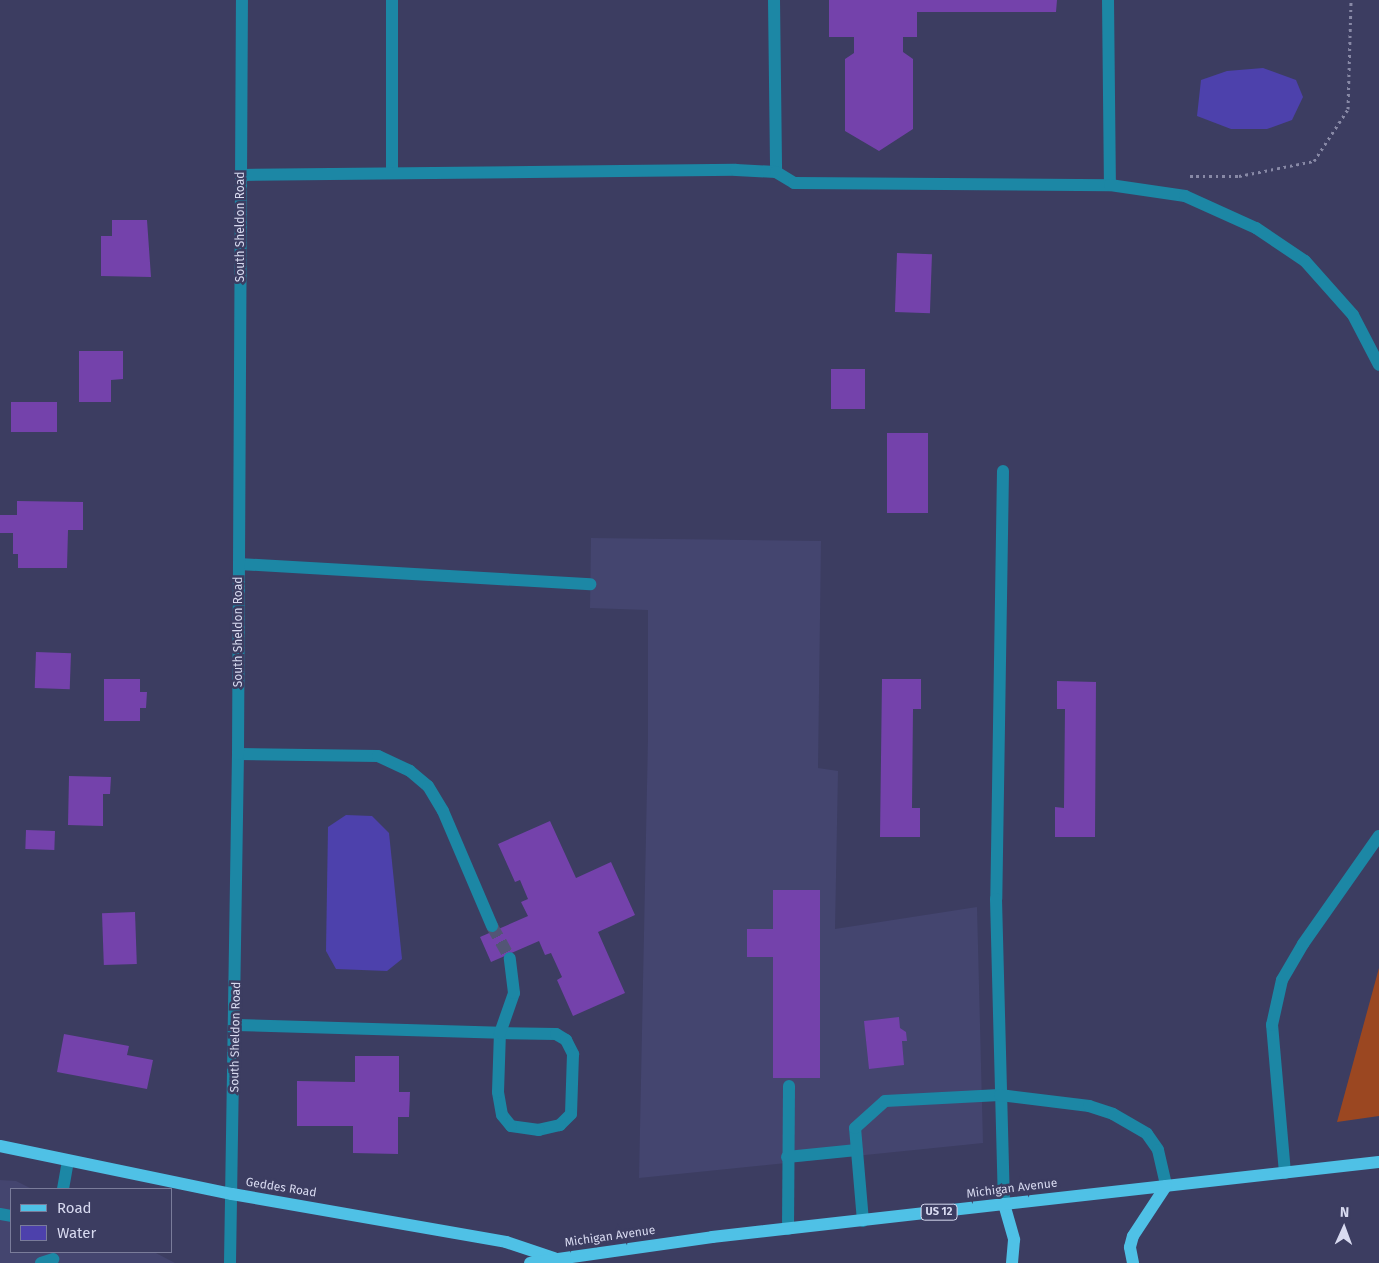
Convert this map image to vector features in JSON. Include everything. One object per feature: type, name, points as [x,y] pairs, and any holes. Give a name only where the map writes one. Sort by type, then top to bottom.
[{"type":"main road","name":"Geddes Road","points":[[0,1146],[232,1194],[506,1242],[556,1259]]},
{"type":"main road","name":"Michigan Avenue","points":[[530,1263],[788,1229],[1379,1162]]},
{"type":"main road","points":[[1133,1263],[1130,1247],[1133,1236],[1166,1186]]},
{"type":"main road","points":[[1004,1204],[1014,1240],[1012,1263]]},
{"type":"street","name":"South Sheldon Road","points":[[230,1263],[236,1025],[242,0]]},
{"type":"street","points":[[392,0],[392,173]]},
{"type":"street","points":[[774,0],[776,172]]},
{"type":"street","points":[[1108,0],[1110,185]]},
{"type":"street","points":[[241,175],[776,172],[794,183],[1110,185],[1184,196],[1256,228],[1304,261],[1353,315],[1379,365]]},
{"type":"street","points":[[1003,471],[996,899],[1004,1204]]},
{"type":"street","points":[[239,564],[590,584]]},
{"type":"street","points":[[238,754],[378,756],[410,771],[428,786],[443,811],[492,926]]},
{"type":"street","points":[[1285,1173],[1272,1024],[1282,980],[1303,944],[1379,836]]},
{"type":"street","points":[[236,1025],[500,1033],[556,1034],[566,1040],[573,1054],[571,1114],[560,1125],[539,1130],[511,1126],[502,1115],[498,1092],[500,1033],[514,993],[510,958]]},
{"type":"street","points":[[788,1229],[786,1157],[789,1086]]},
{"type":"street","points":[[863,1221],[855,1128],[885,1100],[1000,1095],[1089,1106],[1132,1124],[1147,1134],[1158,1150],[1166,1186]]},
{"type":"street","points":[[786,1157],[857,1150]]},
{"type":"street","points":[[64,1188],[68,1161]]},
{"type":"path","points":[[1180,176],[1240,176],[1314,161],[1348,109],[1351,0]]},
{"type":"shaded area","points":[[591,538],[821,541],[818,768],[838,771],[835,929],[977,907],[983,1143],[639,1178],[648,738],[648,610],[590,608]]},
{"type":"shaded area","points":[[1379,968],[1379,1116],[1337,1122]]},
{"type":"shaded area","points":[[0,1180],[16,1181],[30,1188],[10,1188],[10,1253],[156,1253],[175,1263],[0,1263]]},
{"type":"water","points":[[1263,68],[1296,80],[1303,97],[1292,120],[1267,129],[1231,129],[1197,116],[1201,80],[1227,71]]},
{"type":"water","points":[[346,815],[372,816],[389,833],[402,959],[387,971],[336,969],[326,951],[328,827]]},
{"type":"building","points":[[829,0],[1057,0],[1056,12],[917,12],[917,37],[903,37],[903,52],[913,59],[913,129],[879,151],[845,131],[845,59],[854,53],[854,37],[829,37]]},
{"type":"building","points":[[112,220],[147,220],[151,277],[101,276],[101,236],[112,236]]},
{"type":"building","points":[[897,253],[932,254],[930,313],[895,312]]},
{"type":"building","points":[[79,351],[123,351],[123,379],[111,380],[111,402],[79,402]]},
{"type":"building","points":[[831,369],[865,369],[865,409],[831,409]]},
{"type":"building","points":[[11,402],[57,402],[57,432],[11,432]]},
{"type":"building","points":[[887,433],[928,433],[928,513],[887,513]]},
{"type":"building","points":[[17,501],[83,502],[83,530],[68,530],[67,568],[18,568],[18,554],[13,554],[13,533],[0,533],[0,515],[17,515]]},
{"type":"building","points":[[36,652],[71,653],[70,689],[35,688]]},
{"type":"building","points":[[104,679],[140,679],[140,692],[147,692],[146,708],[140,708],[140,721],[104,721]]},
{"type":"building","points":[[882,679],[921,679],[921,709],[913,709],[912,808],[920,808],[920,837],[880,837]]},
{"type":"building","points":[[1057,681],[1096,682],[1095,837],[1055,837],[1055,807],[1064,808],[1065,709],[1057,709]]},
{"type":"building","points":[[69,776],[111,777],[110,794],[103,794],[103,826],[68,825]]},
{"type":"building","points":[[550,821],[576,878],[611,862],[635,915],[598,932],[625,993],[573,1016],[557,980],[562,977],[551,953],[545,955],[539,941],[491,962],[480,937],[528,916],[521,902],[528,899],[520,880],[515,882],[498,844]]},
{"type":"building","points":[[26,830],[55,831],[54,850],[25,849]]},
{"type":"building","points":[[773,890],[820,890],[820,1078],[773,1078],[773,957],[747,957],[747,929],[773,929]]},
{"type":"building","points":[[135,912],[137,964],[104,965],[102,913]]},
{"type":"building","points":[[899,1017],[900,1028],[906,1032],[907,1041],[902,1041],[904,1065],[869,1069],[864,1021]]},
{"type":"building","points":[[64,1034],[129,1046],[127,1055],[153,1060],[147,1089],[57,1072]]},
{"type":"building","points":[[355,1056],[399,1056],[399,1092],[410,1092],[409,1117],[398,1117],[398,1154],[353,1153],[353,1126],[297,1126],[297,1081],[355,1082]]},
{"type":"tunnel","points":[[492,926],[510,958]]}]
